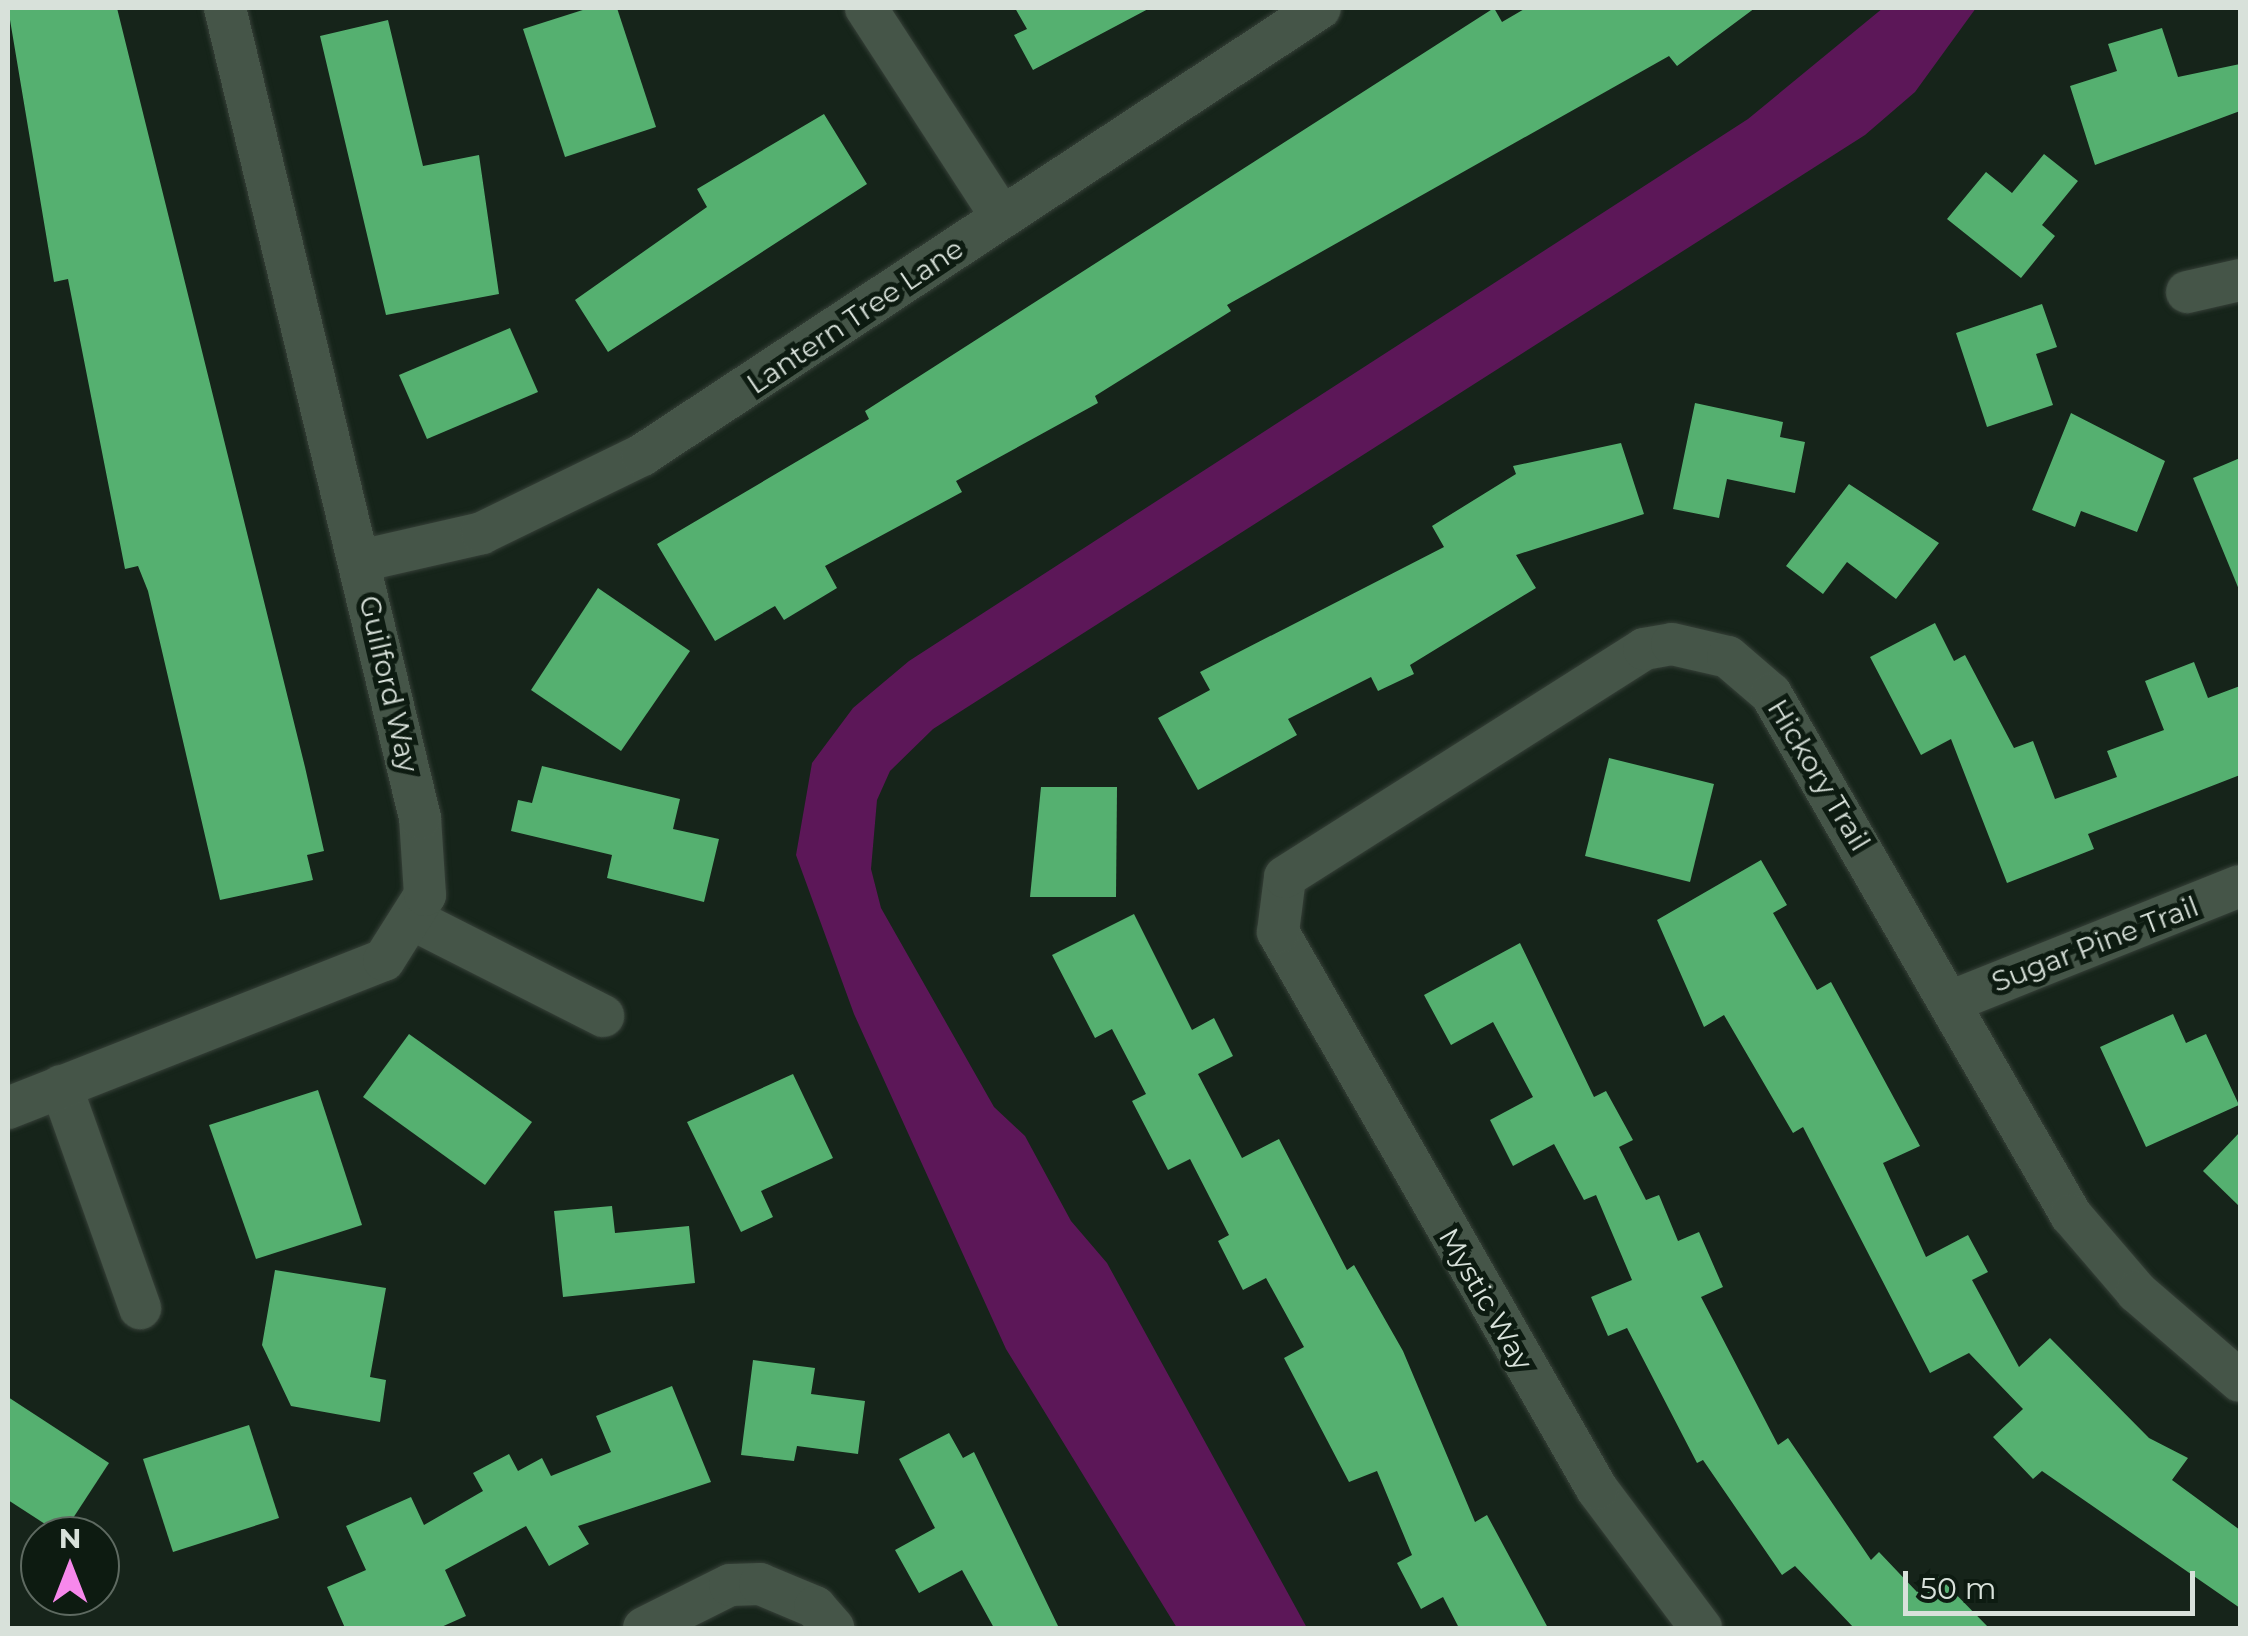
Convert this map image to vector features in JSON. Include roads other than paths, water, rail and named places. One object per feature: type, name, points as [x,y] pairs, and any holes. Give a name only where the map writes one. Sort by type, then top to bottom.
[{"type":"street","name":"Guilford Way","points":[[8,1108],[384,960],[416,920],[426,867],[420,818],[225,8]]},
{"type":"street","points":[[866,8],[1001,216]]},
{"type":"street","name":"Lantern Tree Lane","points":[[360,561],[482,532],[642,455],[1320,8]]},
{"type":"street","points":[[2187,292],[2240,280]]},
{"type":"street","name":"Hickory Trail","points":[[1289,958],[1278,932],[1285,877],[1644,649],[1672,644],[1728,657],[1771,694],[2070,1215],[2137,1292],[2240,1381]]},
{"type":"street","name":"Sugar Pine Trail","points":[[1950,1002],[2240,886]]},
{"type":"street","points":[[416,920],[603,1016]]},
{"type":"street","name":"Mystic Way","points":[[1289,958],[1596,1490],[1701,1628]]},
{"type":"street","points":[[60,1086],[140,1308]]},
{"type":"street","points":[[644,1628],[717,1590],[760,1584],[789,1591],[833,1628]]}]
